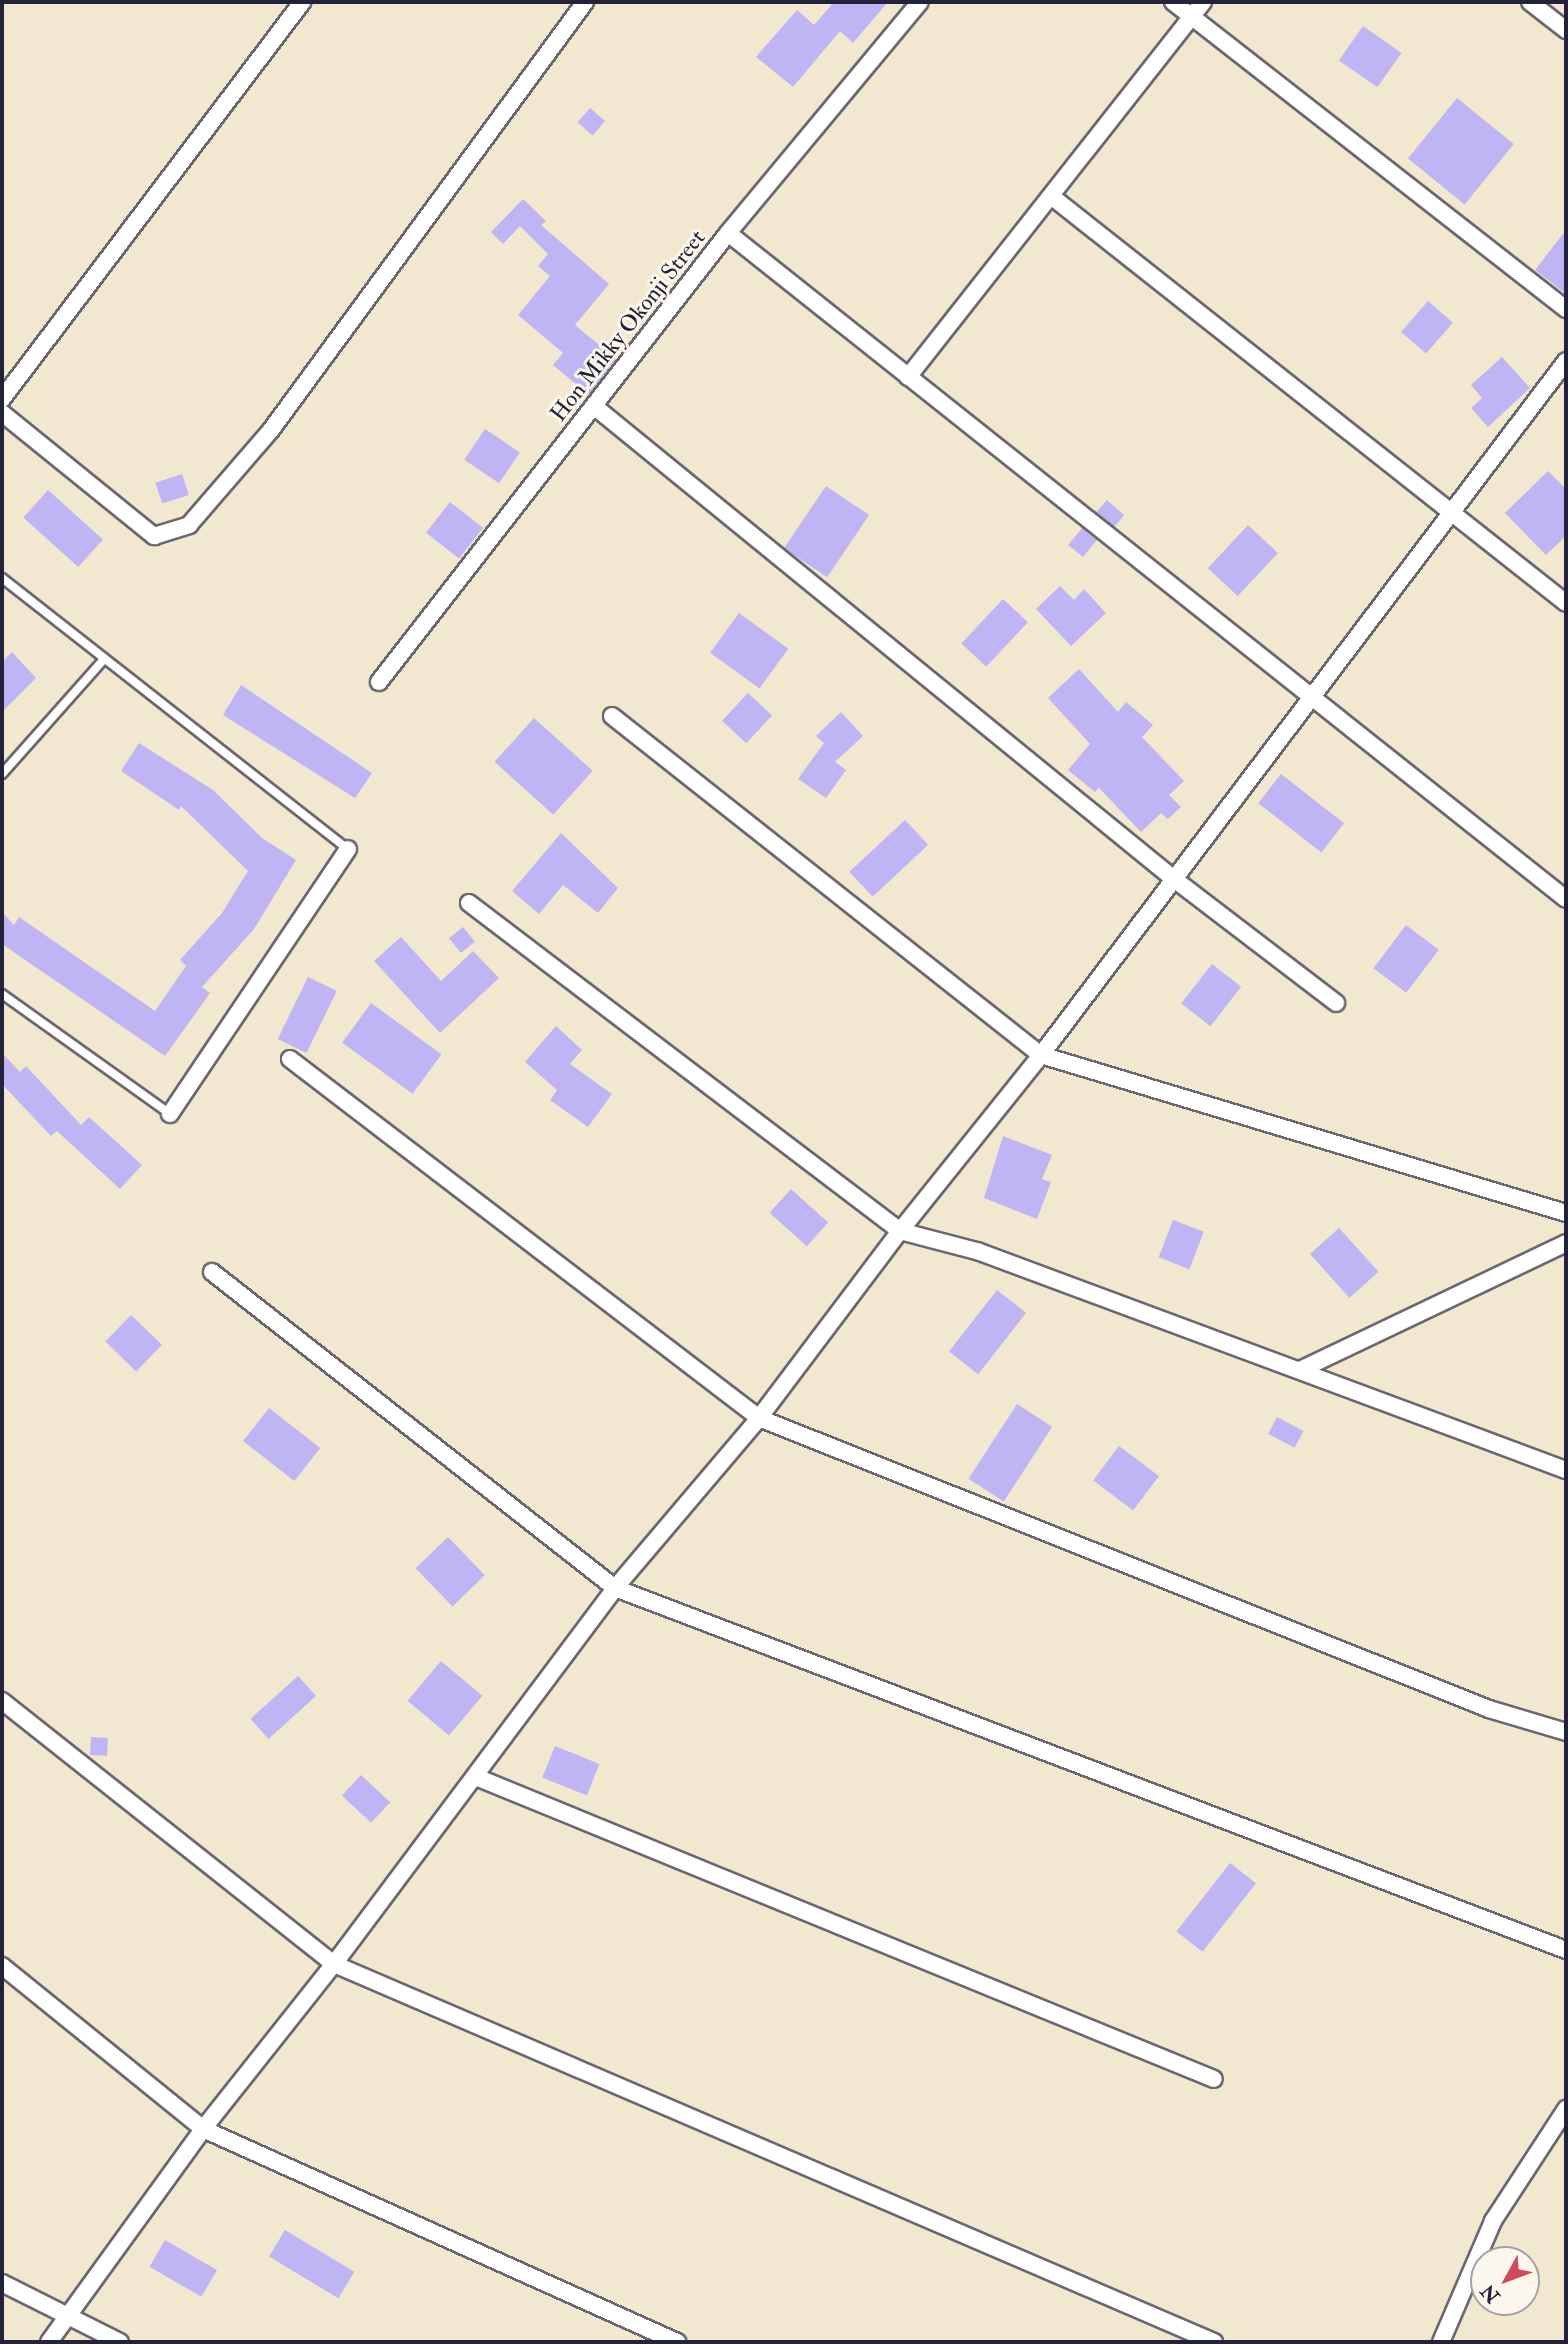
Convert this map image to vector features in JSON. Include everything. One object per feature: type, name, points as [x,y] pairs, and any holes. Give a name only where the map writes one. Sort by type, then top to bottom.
[{"type":"street","points":[[2,399],[302,2]]},
{"type":"street","points":[[2,413],[154,536],[189,525],[271,430],[585,2]]},
{"type":"street","name":"Hon Mikky Okonji Street","points":[[379,682],[729,233],[920,2]]},
{"type":"street","points":[[1173,2],[1566,309]]},
{"type":"street","points":[[908,377],[1203,2]]},
{"type":"street","points":[[1530,2],[1566,30]]},
{"type":"street","points":[[1051,196],[1566,603]]},
{"type":"street","points":[[729,233],[1315,696],[1566,899]]},
{"type":"street","points":[[49,2342],[69,2318],[203,2129],[334,1964],[615,1588],[759,1419],[900,1231],[1041,1055],[1315,696],[1566,361]]},
{"type":"street","points":[[596,407],[1174,879],[1336,1003]]},
{"type":"street","points":[[612,716],[1041,1055],[1566,1213]]},
{"type":"street","points":[[170,1114],[348,849]]},
{"type":"street","points":[[469,903],[900,1231],[977,1251],[1566,1470]]},
{"type":"street","points":[[290,1059],[759,1419],[1489,1709],[1566,1732]]},
{"type":"street","points":[[1300,1370],[1566,1244]]},
{"type":"street","points":[[212,1272],[615,1588],[1566,1950]]},
{"type":"street","points":[[2,1701],[334,1964],[1214,2342]]},
{"type":"street","points":[[476,1777],[1214,2079]]},
{"type":"street","points":[[2,1966],[203,2129],[677,2342]]},
{"type":"street","points":[[1441,2342],[1493,2221],[1566,2109]]},
{"type":"street","points":[[2,2283],[120,2342]]},
{"type":"lane","points":[[2,578],[348,849]]},
{"type":"lane","points":[[2,774],[104,659]]},
{"type":"lane","points":[[2,994],[170,1114]]},
{"type":"building","points":[[834,2],[888,2],[853,43],[840,31],[793,87],[756,57],[797,10],[814,25]]},
{"type":"building","points":[[1363,26],[1402,53],[1377,87],[1339,60]]},
{"type":"building","points":[[1457,98],[1514,144],[1465,205],[1408,159]]},
{"type":"building","points":[[590,108],[605,121],[593,135],[578,122]]},
{"type":"building","points":[[523,199],[546,221],[541,225],[609,284],[575,325],[616,359],[589,395],[553,365],[563,353],[518,315],[550,276],[538,266],[548,254],[520,226],[503,244],[491,232]]},
{"type":"building","points":[[1566,230],[1566,294],[1535,270]]},
{"type":"building","points":[[1428,301],[1453,323],[1426,354],[1401,332]]},
{"type":"building","points":[[1502,357],[1530,388],[1488,427],[1471,408],[1482,398],[1471,385]]},
{"type":"building","points":[[485,429],[520,452],[499,483],[464,460]]},
{"type":"building","points":[[1548,471],[1566,489],[1566,536],[1546,555],[1505,513]]},
{"type":"building","points":[[182,474],[189,495],[162,504],[155,483]]},
{"type":"building","points":[[826,486],[869,515],[827,577],[784,548]]},
{"type":"building","points":[[48,490],[103,540],[78,567],[23,517]]},
{"type":"building","points":[[1107,500],[1124,515],[1114,527],[1097,512]]},
{"type":"building","points":[[450,502],[483,528],[459,559],[426,533]]},
{"type":"building","points":[[1248,525],[1278,553],[1238,596],[1208,568]]},
{"type":"building","points":[[1082,528],[1097,540],[1083,557],[1068,545]]},
{"type":"building","points":[[1060,586],[1074,600],[1084,589],[1106,613],[1071,646],[1036,609]]},
{"type":"building","points":[[1003,599],[1028,622],[986,667],[961,644]]},
{"type":"building","points":[[739,613],[788,649],[760,688],[710,653]]},
{"type":"building","points":[[12,652],[36,678],[2,712],[2,662]]},
{"type":"building","points":[[1079,669],[1118,712],[1126,702],[1153,725],[1142,737],[1184,781],[1169,795],[1181,807],[1168,819],[1161,813],[1141,832],[1099,788],[1095,792],[1068,770],[1090,744],[1048,698]]},
{"type":"building","points":[[241,685],[372,773],[355,798],[223,715]]},
{"type":"building","points":[[748,693],[772,716],[746,743],[722,721]]},
{"type":"building","points":[[841,712],[863,736],[835,762],[846,770],[826,798],[798,779],[824,743],[816,736]]},
{"type":"building","points":[[534,718],[593,771],[553,815],[495,762]]},
{"type":"building","points":[[139,743],[213,790],[262,838],[296,860],[254,929],[202,987],[210,993],[165,1056],[2,944],[2,912],[14,925],[19,917],[155,1011],[186,966],[180,960],[222,913],[248,871],[181,806],[179,810],[121,771]]},
{"type":"building","points":[[1281,774],[1344,823],[1321,852],[1258,803]]},
{"type":"building","points":[[905,820],[928,845],[873,897],[849,872]]},
{"type":"building","points":[[561,833],[618,888],[598,913],[563,885],[539,914],[512,891]]},
{"type":"building","points":[[1406,925],[1439,950],[1406,993],[1374,968]]},
{"type":"building","points":[[463,927],[475,942],[461,953],[449,938]]},
{"type":"building","points":[[401,937],[441,981],[473,951],[499,978],[440,1033],[374,961]]},
{"type":"building","points":[[1212,964],[1241,987],[1210,1026],[1181,1003]]},
{"type":"building","points":[[308,977],[337,991],[307,1053],[278,1039]]},
{"type":"building","points":[[371,1003],[441,1054],[413,1094],[342,1043]]},
{"type":"building","points":[[556,1026],[582,1050],[570,1064],[612,1094],[588,1127],[550,1100],[557,1090],[525,1062]]},
{"type":"building","points":[[2,1053],[20,1072],[26,1066],[81,1125],[89,1117],[142,1165],[120,1189],[57,1131],[51,1136],[2,1084]]},
{"type":"building","points":[[1003,1136],[1052,1155],[1042,1179],[1051,1182],[1037,1219],[984,1198]]},
{"type":"building","points":[[791,1189],[828,1222],[807,1246],[770,1213]]},
{"type":"building","points":[[1173,1220],[1204,1232],[1189,1269],[1159,1257]]},
{"type":"building","points":[[1339,1228],[1378,1272],[1349,1298],[1310,1254]]},
{"type":"building","points":[[997,1290],[1026,1313],[978,1374],[949,1351]]},
{"type":"building","points":[[131,1315],[162,1345],[136,1371],[105,1342]]},
{"type":"building","points":[[1017,1404],[1052,1427],[1004,1502],[969,1479]]},
{"type":"building","points":[[269,1408],[320,1448],[294,1481],[243,1441]]},
{"type":"building","points":[[1277,1417],[1303,1431],[1295,1448],[1268,1434]]},
{"type":"building","points":[[1119,1446],[1159,1476],[1133,1510],[1093,1480]]},
{"type":"building","points":[[448,1537],[485,1575],[452,1606],[416,1568]]},
{"type":"building","points":[[441,1661],[482,1696],[449,1736],[408,1701]]},
{"type":"building","points":[[298,1676],[316,1696],[269,1739],[250,1719]]},
{"type":"building","points":[[91,1737],[108,1738],[107,1756],[90,1755]]},
{"type":"building","points":[[555,1746],[600,1764],[587,1796],[542,1778]]},
{"type":"building","points":[[361,1775],[390,1802],[371,1823],[342,1795]]},
{"type":"building","points":[[1230,1863],[1256,1883],[1202,1952],[1176,1932]]},
{"type":"building","points":[[285,2230],[354,2272],[338,2298],[269,2257]]},
{"type":"building","points":[[165,2240],[217,2270],[201,2297],[150,2267]]}]
